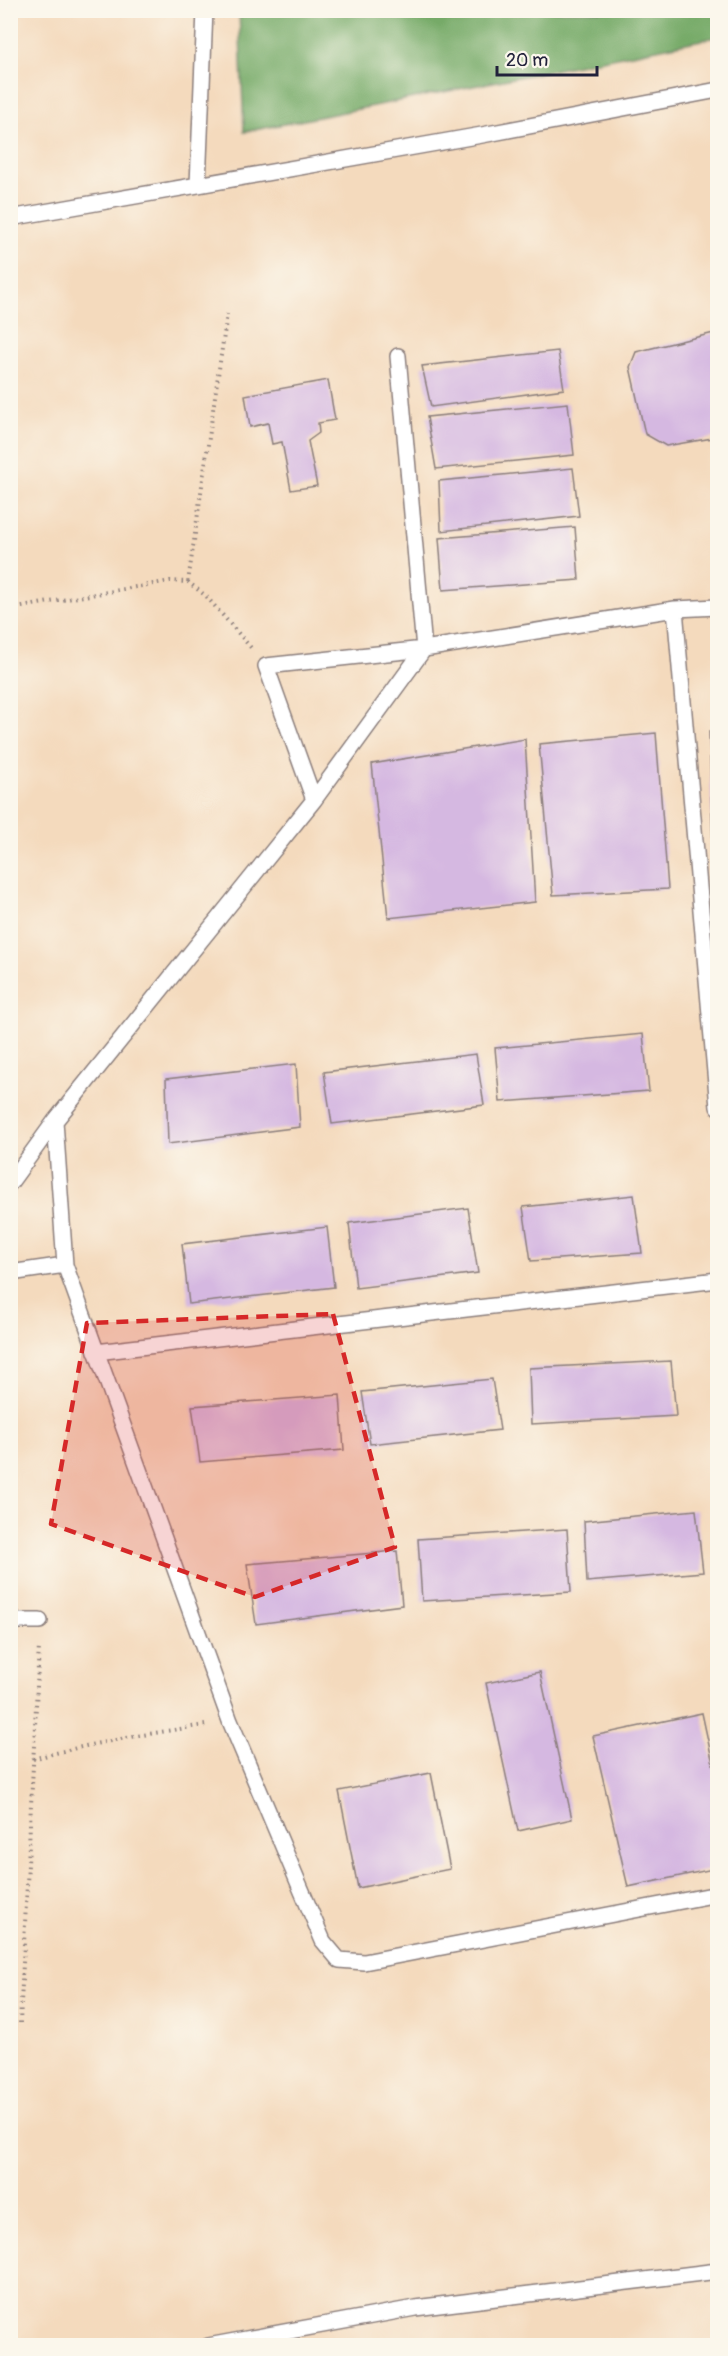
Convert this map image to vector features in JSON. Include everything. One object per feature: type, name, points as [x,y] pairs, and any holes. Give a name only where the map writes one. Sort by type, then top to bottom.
[{"type":"lane","points":[[198,185],[205,10]]},
{"type":"lane","points":[[10,218],[482,135],[717,90]]},
{"type":"lane","points":[[10,1183],[54,1120],[314,800],[424,649],[398,356]]},
{"type":"lane","points":[[314,800],[266,666],[424,649],[675,609],[717,607]]},
{"type":"lane","points":[[675,609],[717,1107]]},
{"type":"lane","points":[[54,1120],[65,1265],[230,1721],[323,1941],[339,1960],[364,1962],[717,1894]]},
{"type":"lane","points":[[10,1273],[65,1265]]},
{"type":"lane","points":[[96,1352],[717,1280]]},
{"type":"lane","points":[[10,1620],[40,1621]]},
{"type":"lane","points":[[208,2346],[415,2308],[717,2271]]},
{"type":"path","points":[[188,582],[226,314]]},
{"type":"path","points":[[10,609],[170,581],[188,582],[206,596],[266,666]]},
{"type":"path","points":[[20,2023],[40,1621]]},
{"type":"path","points":[[33,1759],[126,1738],[230,1721]]},
{"type":"highlighted area","points":[[333,1314],[395,1547],[255,1597],[51,1524],[87,1323]]},
{"type":"green space","points":[[239,11],[717,11],[717,37],[244,132]]},
{"type":"building","points":[[718,332],[718,437],[666,446],[645,434],[630,367],[636,352]]},
{"type":"building","points":[[558,351],[564,389],[431,407],[422,366]]},
{"type":"building","points":[[328,380],[335,420],[318,423],[319,433],[308,441],[317,486],[291,490],[282,442],[272,444],[268,423],[250,427],[245,395]]},
{"type":"building","points":[[568,403],[574,455],[436,469],[427,417]]},
{"type":"building","points":[[573,468],[579,516],[441,531],[439,481]]},
{"type":"building","points":[[575,527],[579,580],[443,590],[439,538]]},
{"type":"building","points":[[709,731],[718,731],[718,879],[714,880]]},
{"type":"building","points":[[656,733],[668,889],[553,895],[539,744]]},
{"type":"building","points":[[525,739],[535,902],[388,918],[372,764]]},
{"type":"building","points":[[643,1034],[649,1091],[500,1102],[495,1048]]},
{"type":"building","points":[[476,1054],[484,1105],[332,1124],[324,1072]]},
{"type":"building","points":[[296,1064],[300,1127],[168,1144],[166,1079]]},
{"type":"building","points":[[634,1195],[642,1253],[531,1261],[523,1207]]},
{"type":"building","points":[[468,1208],[478,1273],[356,1288],[349,1223]]},
{"type":"building","points":[[327,1227],[334,1287],[189,1304],[182,1244]]},
{"type":"building","points":[[671,1361],[676,1416],[531,1424],[529,1368]]},
{"type":"building","points":[[492,1379],[500,1430],[370,1444],[362,1392]]},
{"type":"building","points":[[340,1395],[344,1450],[200,1462],[192,1406]]},
{"type":"building","points":[[696,1510],[703,1572],[587,1582],[584,1521]]},
{"type":"building","points":[[567,1529],[571,1592],[422,1601],[418,1539]]},
{"type":"building","points":[[397,1551],[402,1605],[256,1624],[247,1564]]},
{"type":"building","points":[[540,1672],[572,1819],[518,1831],[486,1683]]},
{"type":"building","points":[[702,1713],[718,1787],[718,1868],[628,1887],[593,1736]]},
{"type":"building","points":[[431,1773],[450,1869],[358,1888],[339,1791]]}]
